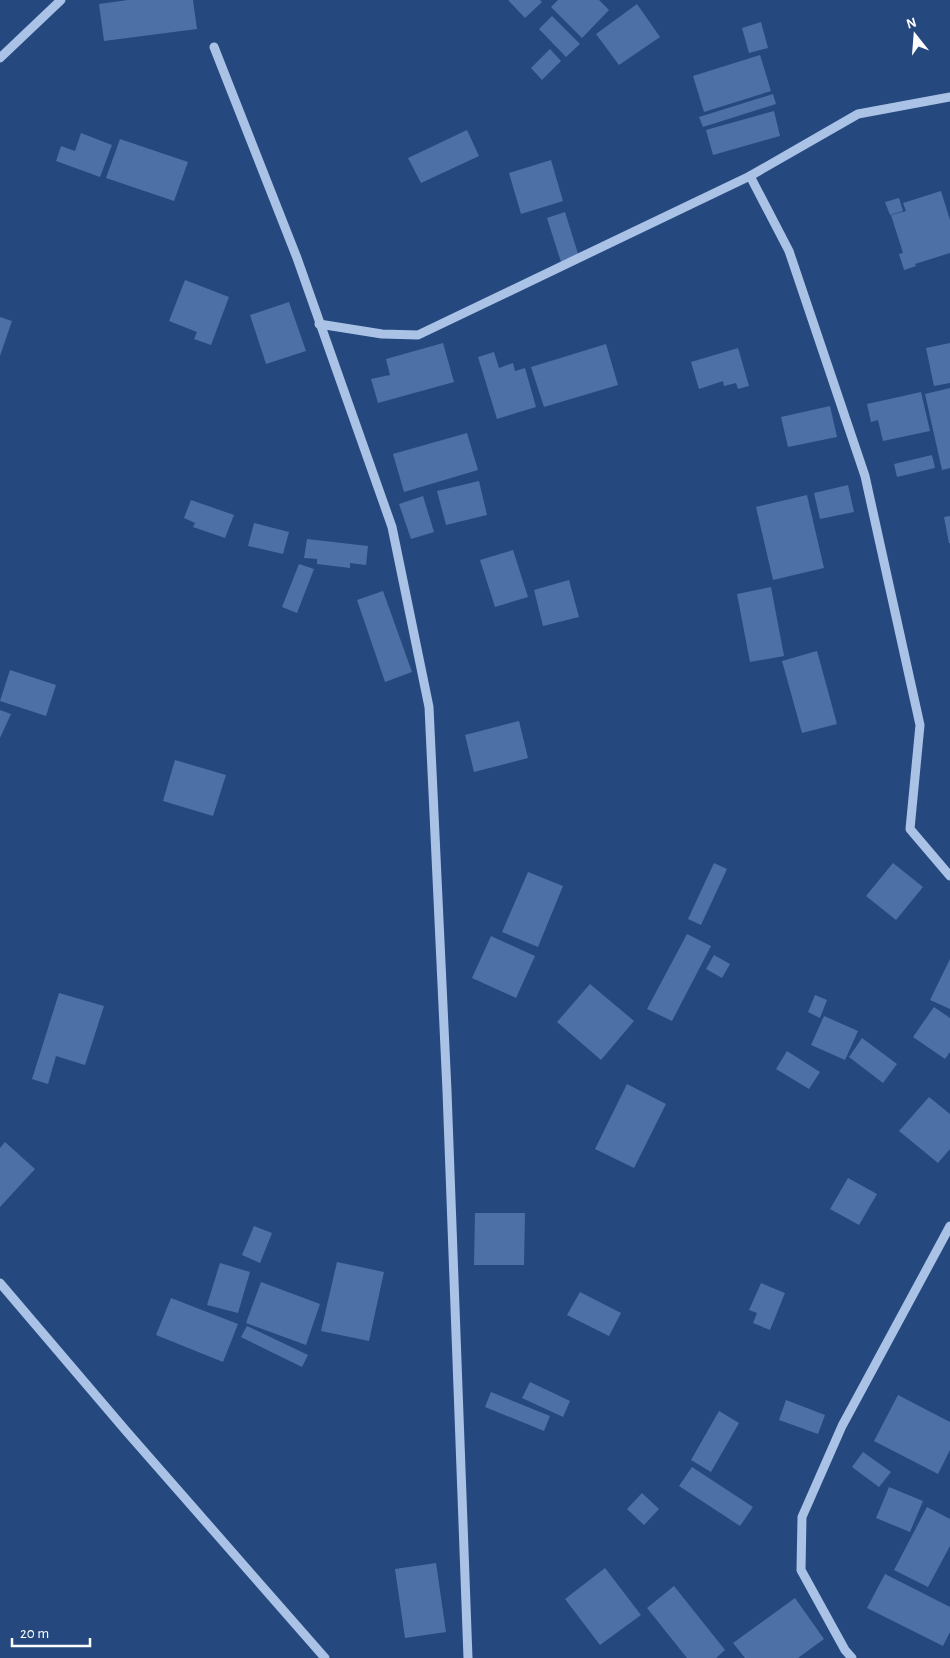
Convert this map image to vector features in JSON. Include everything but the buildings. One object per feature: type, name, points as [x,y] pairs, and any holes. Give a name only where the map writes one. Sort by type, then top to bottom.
[{"type":"street","points":[[0,58],[61,0]]},
{"type":"street","points":[[214,47],[297,258],[392,527],[429,707],[448,1091],[468,1658]]},
{"type":"street","points":[[320,324],[382,334],[418,335],[750,176],[858,114],[950,97]]},
{"type":"street","points":[[750,176],[789,251],[865,476],[920,725],[910,829],[950,876]]},
{"type":"street","points":[[852,1658],[845,1650],[801,1570],[802,1517],[842,1426],[950,1226]]},
{"type":"street","points":[[0,1283],[133,1440],[325,1658]]}]
